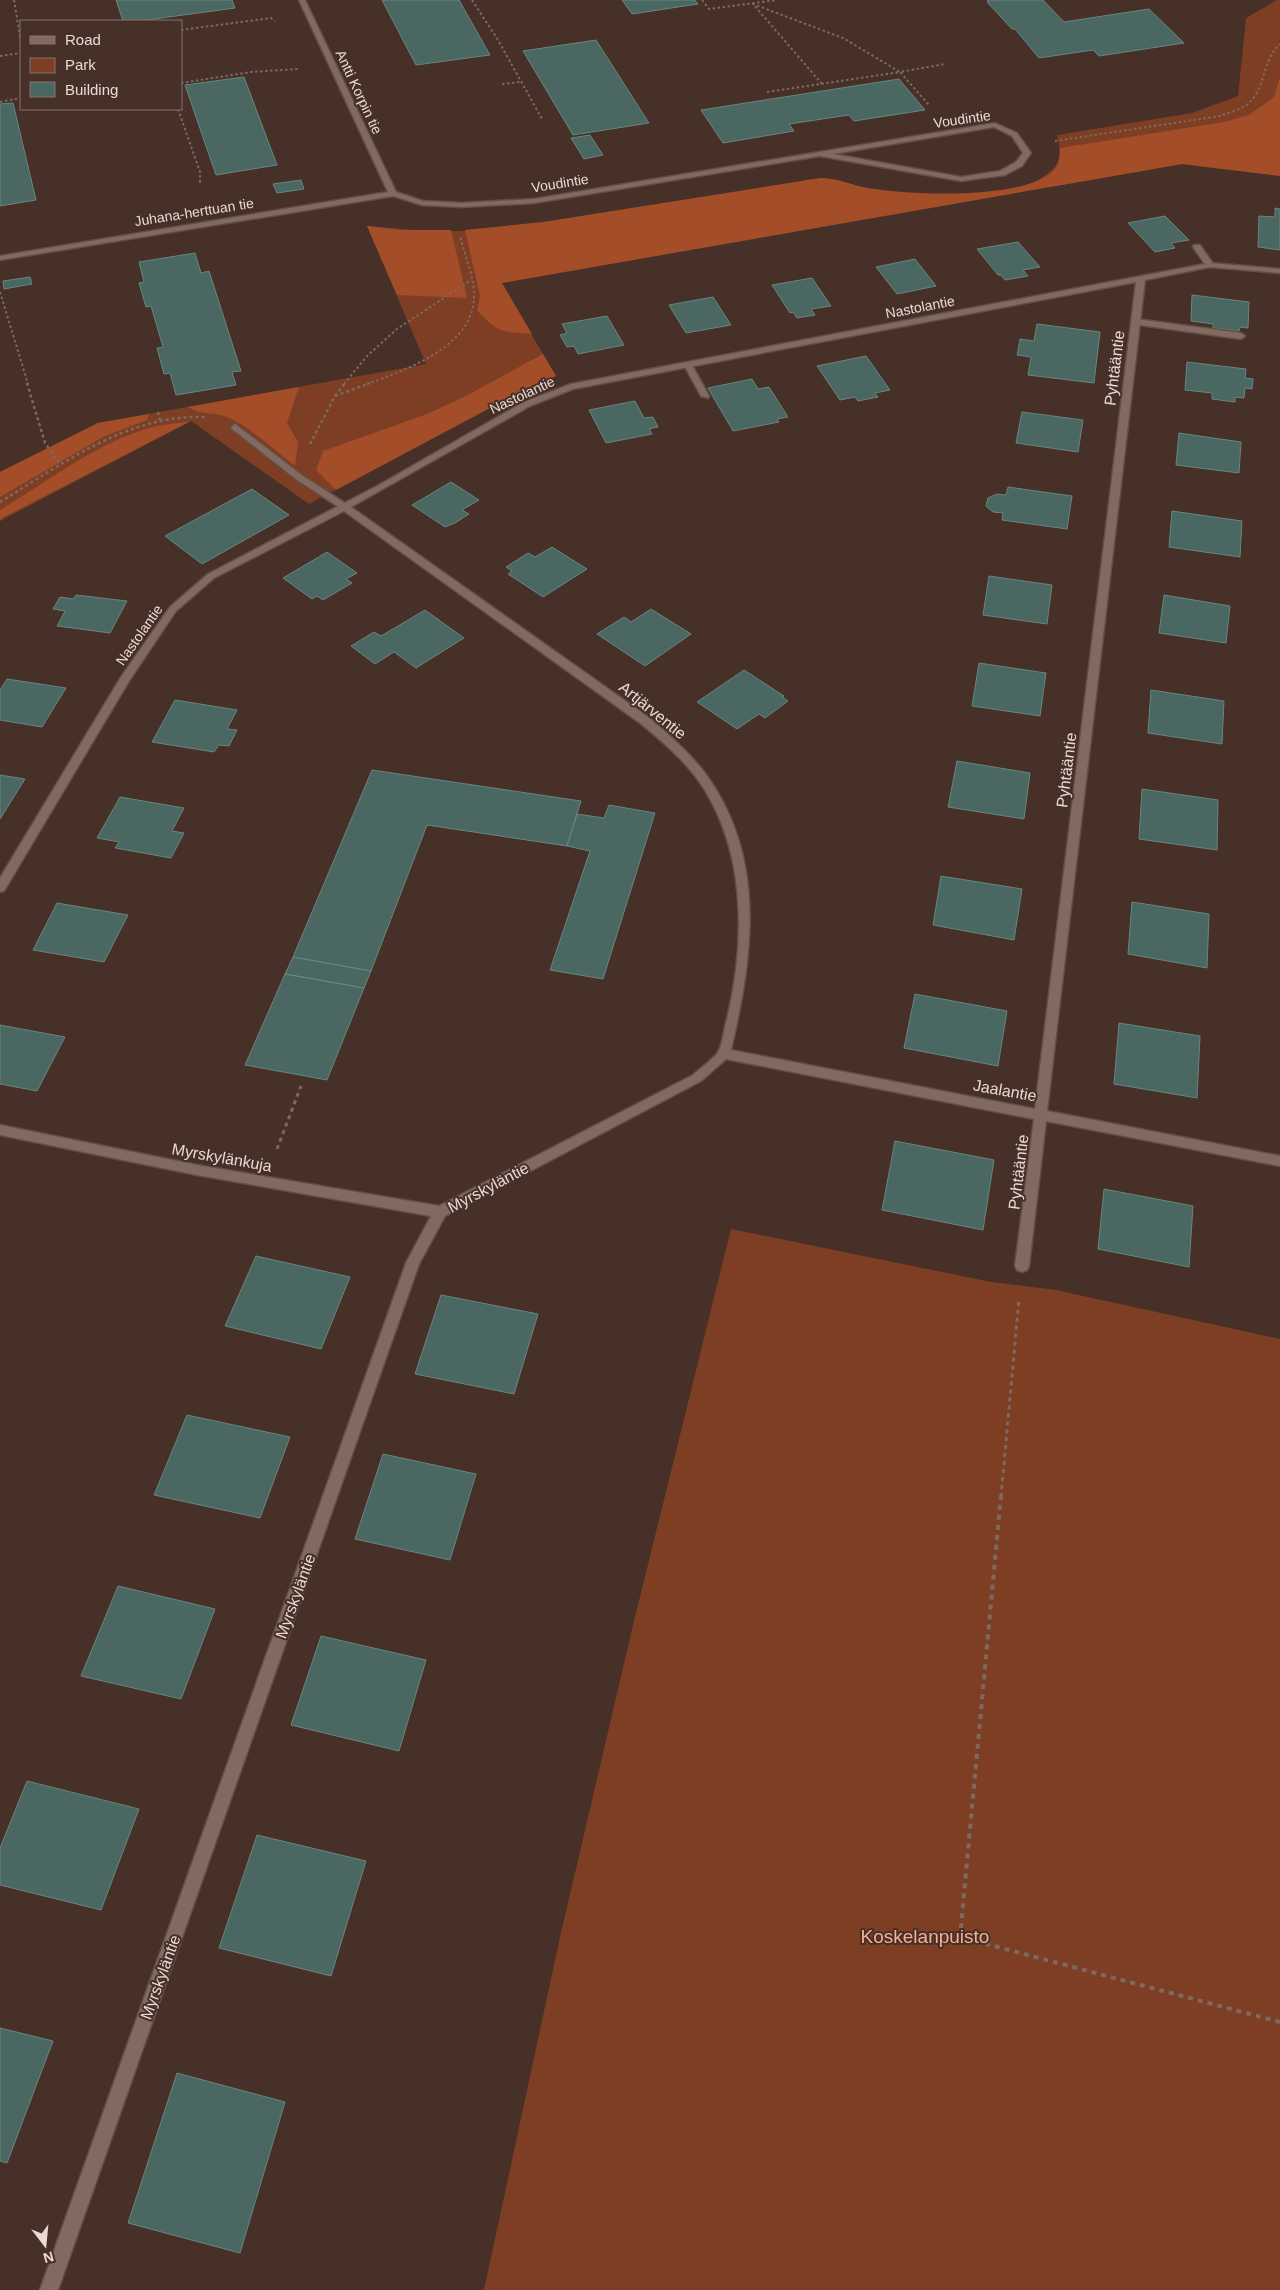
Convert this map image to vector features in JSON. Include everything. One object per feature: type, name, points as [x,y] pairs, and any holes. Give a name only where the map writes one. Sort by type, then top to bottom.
[{"type":"street","name":"Antti Korpin tie","points":[[302,0],[393,194]]},
{"type":"street","name":"Voudintie","points":[[393,194],[422,203],[462,205],[534,200],[995,125],[1011,130],[1022,141],[1027,153],[1019,164],[1002,173],[961,179],[820,154]]},
{"type":"street","name":"Juhana-herttuan tie","points":[[0,258],[393,194]]},
{"type":"street","points":[[1197,247],[1210,265]]},
{"type":"street","name":"Nastolantie","points":[[0,888],[125,679],[173,609],[211,576],[345,507],[527,404],[570,387],[1210,265],[1280,271]]},
{"type":"street","name":"Pyhtääntie","points":[[1022,1266],[1042,1114],[1141,278]]},
{"type":"street","points":[[1136,322],[1241,336]]},
{"type":"street","points":[[688,364],[705,396]]},
{"type":"street","name":"Artjärventie","points":[[236,428],[300,478],[345,507],[644,720],[678,749],[702,777],[723,813],[736,844],[743,877],[744,916],[741,977],[724,1054]]},
{"type":"street","name":"Jaalantie","points":[[724,1054],[1280,1161]]},
{"type":"street","name":"Myrskyläntie","points":[[49,2290],[413,1263],[440,1212],[697,1078],[724,1054]]},
{"type":"street","name":"Myrskylänkuja","points":[[0,1130],[197,1170],[440,1212]]},
{"type":"path","points":[[14,0],[20,36]]},
{"type":"path","points":[[472,0],[498,40],[542,119]]},
{"type":"path","points":[[702,0],[709,9],[777,0]]},
{"type":"path","points":[[753,4],[843,38],[900,72],[932,108]]},
{"type":"path","points":[[753,4],[822,84]]},
{"type":"path","points":[[182,30],[271,18],[277,23]]},
{"type":"path","points":[[1053,142],[1220,116],[1238,110],[1250,102],[1258,87],[1272,49],[1280,44]]},
{"type":"path","points":[[0,56],[20,53]]},
{"type":"path","points":[[766,92],[945,64]]},
{"type":"path","points":[[182,83],[250,72],[306,68]]},
{"type":"path","points":[[502,84],[520,82]]},
{"type":"path","points":[[0,102],[20,98]]},
{"type":"path","points":[[178,110],[200,172],[200,185]]},
{"type":"path","points":[[335,396],[398,371],[454,340],[471,317],[474,295],[459,227],[462,205]]},
{"type":"path","points":[[300,478],[312,438],[335,396],[367,356],[397,329],[470,280]]},
{"type":"path","points":[[0,292],[45,443],[61,465]]},
{"type":"path","points":[[158,412],[160,420]]},
{"type":"path","points":[[0,502],[109,438],[160,420],[185,415],[202,416],[220,419],[236,428]]},
{"type":"path","points":[[278,1147],[301,1086]]},
{"type":"path","points":[[1022,1266],[960,1937],[1280,2022]]},
{"type":"green space","points":[[1280,0],[1280,176],[1182,164],[1063,185],[1037,181],[1050,172],[1057,163],[1059,144],[1057,135],[1192,113],[1238,96],[1246,18]]},
{"type":"green space","points":[[367,226],[427,231],[474,231],[501,283],[556,376],[505,400],[309,504],[191,421],[0,521],[0,472],[98,423],[426,364]]},
{"type":"green space","name":"Koskelanpuisto","points":[[731,1229],[991,1282],[1056,1290],[1280,1339],[1280,2290],[484,2290],[560,1937],[633,1625]]},
{"type":"shaded area","points":[[1280,77],[1280,176],[1182,164],[502,283],[532,334],[501,330],[490,323],[477,310],[480,296],[465,230],[543,222],[820,178],[833,179],[886,191],[937,194],[994,191],[1041,179],[1057,167],[1060,148],[1224,122],[1249,115],[1274,97]]},
{"type":"shaded area","points":[[367,226],[400,230],[451,230],[467,298],[397,295]]},
{"type":"shaded area","points":[[543,354],[556,376],[505,400],[336,490],[316,470],[323,451],[427,414],[466,396]]},
{"type":"shaded area","points":[[299,387],[287,423],[298,442],[295,466],[238,423],[224,416],[198,412],[188,407]]},
{"type":"shaded area","points":[[149,414],[147,420],[103,437],[0,497],[0,472],[98,423]]},
{"type":"shaded area","points":[[191,421],[2,518],[0,521],[0,510],[96,450],[137,432],[157,426]]},
{"type":"building","points":[[116,0],[232,0],[235,8],[146,20],[123,20]]},
{"type":"building","points":[[382,0],[459,0],[490,55],[416,65]]},
{"type":"building","points":[[622,0],[695,0],[698,4],[632,14]]},
{"type":"building","points":[[987,0],[1043,0],[1064,22],[1149,9],[1184,43],[1099,56],[1093,50],[1039,58]]},
{"type":"building","points":[[596,40],[649,123],[573,135],[523,51]]},
{"type":"building","points":[[244,77],[277,165],[216,175],[185,85]]},
{"type":"building","points":[[899,79],[925,110],[854,121],[849,115],[789,124],[794,131],[723,143],[701,110]]},
{"type":"building","points":[[13,103],[36,200],[0,206],[0,104]]},
{"type":"building","points":[[590,135],[603,155],[584,159],[571,138]]},
{"type":"building","points":[[301,180],[304,189],[277,193],[273,184]]},
{"type":"building","points":[[1275,208],[1280,209],[1280,250],[1258,247],[1259,216],[1275,217]]},
{"type":"building","points":[[1165,216],[1189,240],[1171,243],[1175,248],[1155,252],[1128,223]]},
{"type":"building","points":[[1018,242],[1040,267],[1023,270],[1028,276],[1005,280],[1001,275],[998,275],[977,249]]},
{"type":"building","points":[[195,253],[201,273],[209,271],[241,371],[232,372],[236,385],[176,395],[170,373],[164,374],[157,348],[163,347],[151,306],[146,307],[139,283],[144,282],[139,262]]},
{"type":"building","points":[[915,259],[936,286],[897,294],[876,267]]},
{"type":"building","points":[[30,277],[32,284],[4,289],[3,281]]},
{"type":"building","points":[[812,278],[831,306],[811,309],[815,315],[797,318],[793,312],[790,313],[772,285]]},
{"type":"building","points":[[1192,295],[1249,302],[1248,328],[1240,327],[1239,331],[1213,328],[1213,324],[1191,321]]},
{"type":"building","points":[[713,297],[731,325],[686,333],[669,305]]},
{"type":"building","points":[[607,316],[624,345],[578,354],[574,346],[567,347],[560,335],[567,333],[562,324]]},
{"type":"building","points":[[1037,324],[1100,332],[1094,383],[1028,375],[1031,357],[1017,355],[1020,339],[1034,341]]},
{"type":"building","points":[[866,356],[890,390],[875,393],[878,397],[858,401],[855,397],[840,400],[817,366]]},
{"type":"building","points":[[1187,362],[1246,369],[1245,378],[1253,379],[1252,389],[1245,388],[1244,398],[1235,397],[1235,402],[1212,399],[1212,393],[1185,390]]},
{"type":"building","points":[[752,379],[758,389],[769,387],[788,417],[777,419],[779,422],[733,431],[708,388]]},
{"type":"building","points":[[635,401],[644,418],[653,417],[658,427],[649,429],[652,434],[606,443],[589,410]]},
{"type":"building","points":[[1022,412],[1083,420],[1078,452],[1016,443]]},
{"type":"building","points":[[1179,433],[1241,442],[1239,473],[1176,465]]},
{"type":"building","points":[[451,482],[479,500],[462,510],[469,514],[445,527],[412,505]]},
{"type":"building","points":[[1008,487],[1072,496],[1067,529],[1002,520],[1003,513],[993,512],[986,506],[988,498],[997,494],[1006,495]]},
{"type":"building","points":[[252,489],[289,515],[202,564],[165,536]]},
{"type":"building","points":[[1172,511],[1242,521],[1240,557],[1169,547]]},
{"type":"building","points":[[552,547],[587,569],[543,597],[508,574],[512,571],[506,567],[528,553],[535,557]]},
{"type":"building","points":[[327,552],[357,573],[346,579],[352,583],[323,600],[317,596],[312,599],[283,578]]},
{"type":"building","points":[[989,576],[1052,585],[1047,624],[983,615]]},
{"type":"building","points":[[76,595],[127,601],[110,633],[57,626],[65,611],[53,609],[60,597],[73,599]]},
{"type":"building","points":[[1164,595],[1230,606],[1226,643],[1159,633]]},
{"type":"building","points":[[651,609],[691,634],[645,666],[597,634],[624,617],[631,622]]},
{"type":"building","points":[[425,610],[464,638],[416,668],[394,652],[375,664],[351,646],[374,632],[381,636]]},
{"type":"building","points":[[979,663],[1046,673],[1040,716],[972,706]]},
{"type":"building","points":[[744,670],[784,696],[782,697],[788,701],[765,718],[759,714],[737,729],[697,702]]},
{"type":"building","points":[[7,679],[66,688],[42,727],[0,720],[0,690]]},
{"type":"building","points":[[1151,690],[1224,701],[1222,744],[1148,733]]},
{"type":"building","points":[[175,700],[237,710],[227,729],[237,730],[229,746],[219,745],[214,752],[152,742]]},
{"type":"building","points":[[957,761],[1030,773],[1024,819],[948,807]]},
{"type":"building","points":[[372,770],[581,801],[567,846],[427,825],[371,971],[293,957]]},
{"type":"building","points":[[0,775],[25,779],[0,819]]},
{"type":"building","points":[[1142,789],[1218,800],[1217,850],[1139,839]]},
{"type":"building","points":[[120,797],[184,808],[172,831],[184,833],[171,858],[115,848],[119,842],[97,838]]},
{"type":"building","points":[[609,805],[655,813],[603,979],[550,970],[590,851],[567,846],[577,814],[604,818]]},
{"type":"building","points":[[941,876],[1022,889],[1014,940],[933,925]]},
{"type":"building","points":[[1132,902],[1209,914],[1207,968],[1128,954]]},
{"type":"building","points":[[57,903],[128,915],[104,962],[33,950]]},
{"type":"building","points":[[293,957],[371,971],[364,988],[285,974]]},
{"type":"building","points":[[285,974],[364,988],[327,1080],[245,1065]]},
{"type":"building","points":[[915,994],[1007,1011],[998,1066],[904,1048]]},
{"type":"building","points":[[1119,1023],[1200,1036],[1197,1098],[1114,1084]]},
{"type":"building","points":[[0,1025],[65,1037],[37,1091],[0,1084]]},
{"type":"building","points":[[895,1141],[994,1160],[983,1230],[882,1210]]},
{"type":"building","points":[[1104,1189],[1193,1206],[1189,1267],[1098,1249]]},
{"type":"building","points":[[256,1256],[350,1277],[321,1349],[225,1326]]},
{"type":"building","points":[[441,1295],[538,1314],[514,1394],[415,1374]]},
{"type":"building","points":[[187,1415],[290,1437],[260,1518],[154,1495]]},
{"type":"building","points":[[383,1454],[476,1474],[450,1560],[355,1539]]},
{"type":"building","points":[[118,1586],[215,1609],[181,1699],[81,1676]]},
{"type":"building","points":[[321,1636],[426,1660],[399,1751],[291,1725]]},
{"type":"building","points":[[27,1781],[139,1809],[101,1910],[0,1885],[0,1848]]},
{"type":"building","points":[[257,1835],[366,1861],[331,1976],[219,1948]]},
{"type":"building","points":[[0,2028],[53,2041],[7,2163],[0,2161]]},
{"type":"building","points":[[177,2073],[285,2102],[240,2253],[128,2223]]}]
